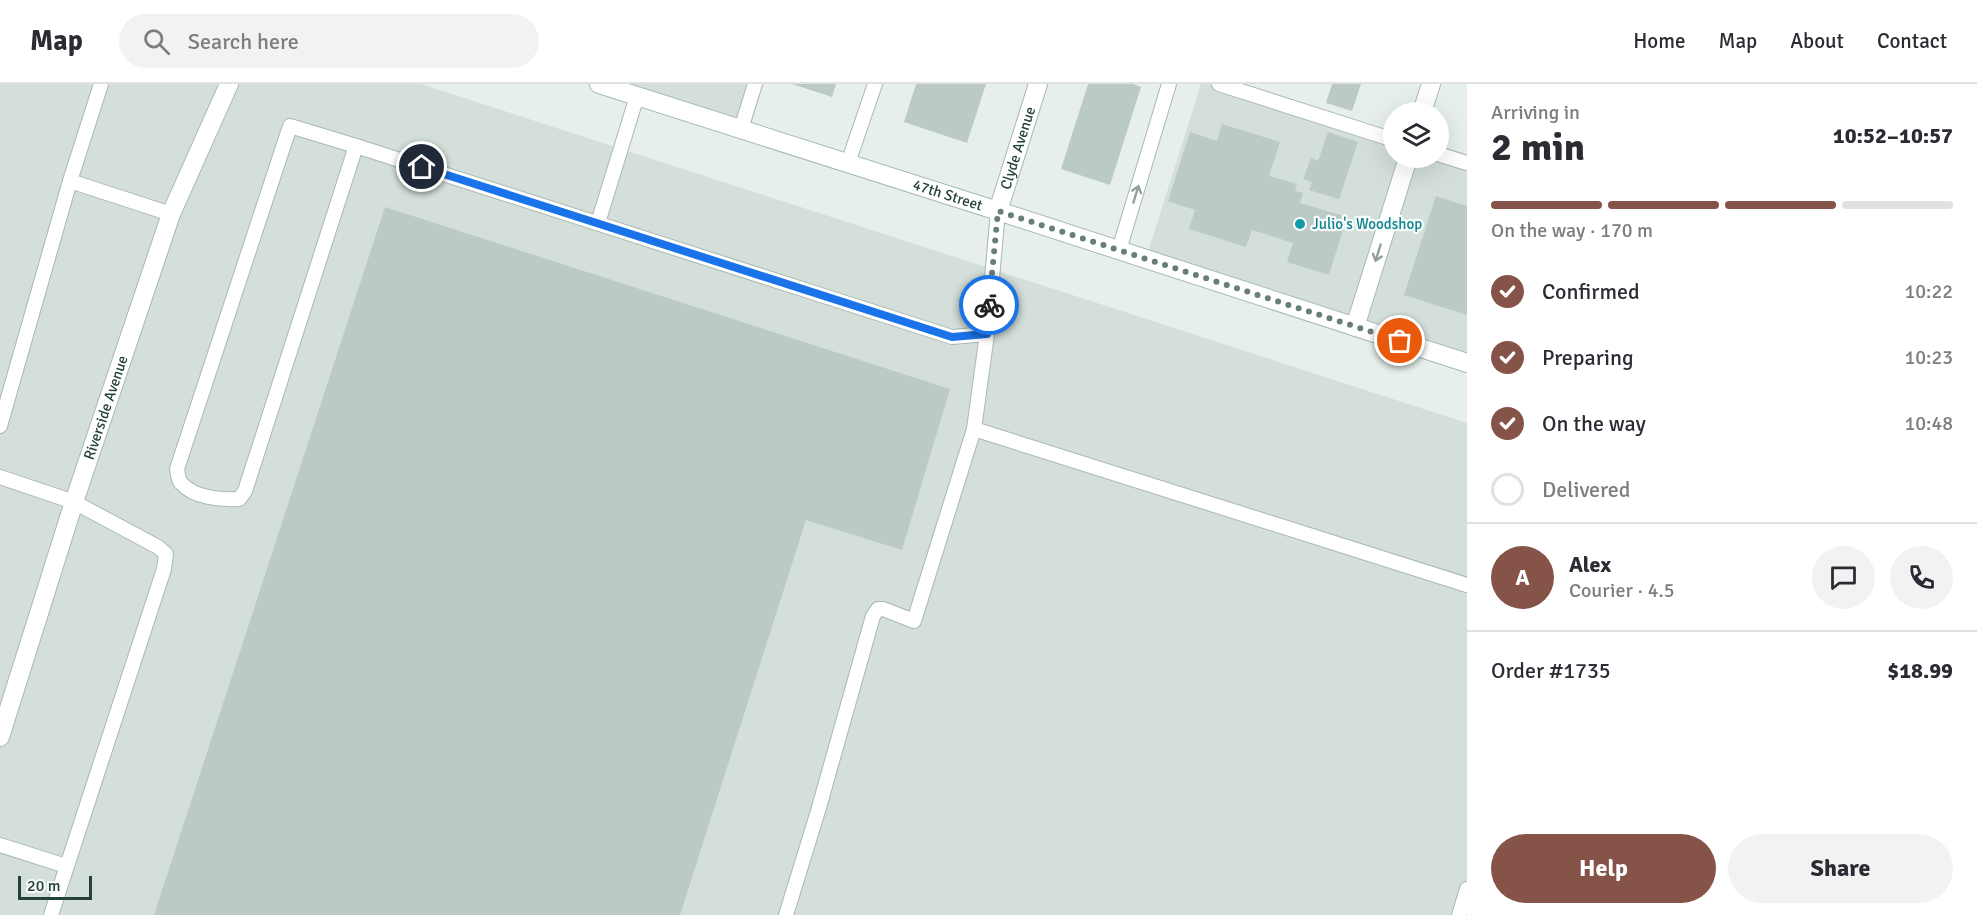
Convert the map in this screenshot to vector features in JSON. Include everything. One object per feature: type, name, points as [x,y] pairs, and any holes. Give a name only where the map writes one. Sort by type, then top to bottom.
[{"type":"street","name":"Riverside Avenue","points":[[0,737],[74,502],[171,214],[228,84]]},
{"type":"street","name":"47th Street","points":[[599,84],[643,93],[741,129],[1467,363]]},
{"type":"street","name":"Clyde Avenue","points":[[998,211],[1038,84]]},
{"type":"street","points":[[1425,102],[1431,84]]},
{"type":"street","points":[[1355,327],[1405,168]]},
{"type":"lane","points":[[0,426],[70,181],[101,84]]},
{"type":"lane","points":[[741,129],[755,84]]},
{"type":"lane","points":[[848,164],[875,84]]},
{"type":"lane","points":[[1119,250],[1169,84]]},
{"type":"lane","points":[[1219,84],[1235,86],[1383,136]]},
{"type":"lane","points":[[598,224],[643,93]]},
{"type":"lane","points":[[356,146],[245,491],[239,499],[221,500],[191,491],[180,482],[177,469],[290,126],[356,146],[952,337],[987,334]]},
{"type":"lane","points":[[1449,157],[1467,163]]},
{"type":"lane","points":[[70,181],[171,214]]},
{"type":"lane","points":[[786,915],[873,616],[878,609],[883,609],[914,621],[974,429],[987,334],[998,211]]},
{"type":"lane","points":[[974,429],[1467,585]]},
{"type":"lane","points":[[0,477],[74,502],[158,547],[166,554],[164,569],[51,915]]},
{"type":"lane","points":[[0,844],[66,866]]},
{"type":"lane","points":[[1459,915],[1467,889]]},
{"type":"shaded area","points":[[0,84],[421,84],[1467,423],[1467,915],[0,915]]},
{"type":"shaded area","points":[[615,84],[747,84],[735,123]]},
{"type":"shaded area","points":[[1201,84],[1245,84],[1383,129],[1383,168],[1449,168],[1449,150],[1467,156],[1467,357],[1147,255]]},
{"type":"building","points":[[792,84],[836,84],[832,97]]},
{"type":"building","points":[[916,84],[986,84],[967,143],[904,122]]},
{"type":"building","points":[[1088,84],[1133,84],[1141,87],[1110,185],[1061,169]]},
{"type":"building","points":[[1332,84],[1361,84],[1352,111],[1326,103]]},
{"type":"building","points":[[1222,124],[1280,142],[1269,176],[1297,184],[1295,191],[1303,193],[1300,203],[1347,217],[1329,275],[1287,262],[1293,243],[1252,230],[1246,247],[1189,229],[1195,210],[1168,201],[1190,132],[1217,141]]},
{"type":"building","points":[[1328,132],[1358,142],[1339,199],[1309,190],[1312,182],[1303,179],[1311,158],[1318,161]]},
{"type":"building","points":[[1436,196],[1467,206],[1467,315],[1404,295]]},
{"type":"building","points":[[385,207],[950,389],[902,550],[806,520],[680,915],[154,915]]},
{"type":"way so far","points":[[989,305],[998,211],[1400,341]]},
{"type":"place","name":"Julio's Woodshop","points":[[1300,224]]},
{"type":"route","points":[[422,167],[952,337],[987,334],[989,305]]}]
